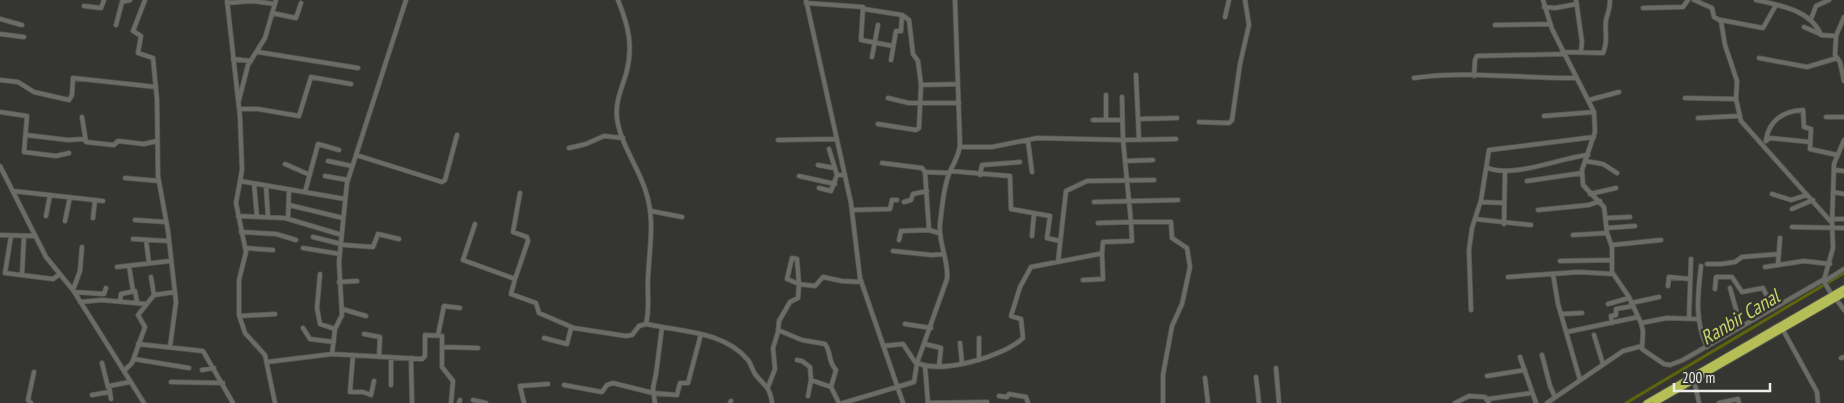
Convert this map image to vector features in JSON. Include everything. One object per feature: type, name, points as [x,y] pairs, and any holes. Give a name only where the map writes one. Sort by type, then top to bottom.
[{"type":"highway","points":[[1655,403],[1782,328],[1844,288]]},
{"type":"highway","points":[[1833,295],[1844,294]]},
{"type":"highway","points":[[1646,403],[1782,328]]},
{"type":"street","points":[[84,6],[101,8],[104,0]]},
{"type":"street","points":[[116,24],[122,2],[130,0]]},
{"type":"street","points":[[145,0],[133,32],[141,36],[138,53],[153,56],[156,87],[158,181],[166,222],[176,302],[170,347]]},
{"type":"street","points":[[332,354],[335,329],[342,317],[339,282],[340,254],[348,180],[406,0]]},
{"type":"street","points":[[618,0],[626,18],[631,40],[627,72],[617,108],[618,121],[644,187],[651,211],[653,235],[648,284],[650,306],[646,324]]},
{"type":"street","points":[[811,380],[831,386],[841,403],[914,382],[917,364],[947,279],[940,233],[950,172],[960,147],[955,0]]},
{"type":"street","points":[[1225,17],[1229,0]]},
{"type":"street","points":[[1200,122],[1229,123],[1232,120],[1240,64],[1249,24],[1245,0]]},
{"type":"street","points":[[1543,0],[1550,24],[1563,53],[1594,112],[1594,137],[1582,173],[1583,186],[1600,201],[1604,208],[1607,231],[1612,245],[1613,274],[1629,298],[1641,323],[1643,331],[1642,346],[1645,352],[1666,365],[1683,360],[1844,269]]},
{"type":"street","points":[[1474,76],[1477,56],[1580,51],[1604,52],[1607,42],[1606,20],[1610,12],[1610,0]]},
{"type":"street","points":[[1643,8],[1683,7],[1688,0]]},
{"type":"street","points":[[1694,0],[1712,8],[1714,17],[1721,20],[1763,28],[1779,0]]},
{"type":"street","points":[[1756,0],[1777,5],[1811,19],[1818,26],[1820,34]]},
{"type":"street","points":[[1811,19],[1816,6],[1829,0]]},
{"type":"street","points":[[239,100],[251,61],[258,52],[275,2],[227,1],[240,109],[242,170],[236,196],[241,232],[246,248],[246,257],[238,286],[240,316],[242,329],[262,352],[267,362],[274,403]]},
{"type":"street","points":[[878,124],[918,130],[921,85],[918,61],[913,54],[909,20],[902,15],[864,9],[861,6],[806,1],[852,210],[857,263],[861,282],[903,403]]},
{"type":"street","points":[[272,13],[296,18],[301,2]]},
{"type":"street","points":[[1544,6],[1555,8],[1577,2],[1582,42],[1580,51]]},
{"type":"street","points":[[864,9],[861,40],[894,46]]},
{"type":"street","points":[[891,60],[896,31],[902,29],[902,15]]},
{"type":"street","points":[[1844,17],[1836,36],[1844,81]]},
{"type":"street","points":[[0,18],[22,25]]},
{"type":"street","points":[[1721,20],[1724,45],[1737,81],[1736,99],[1738,116],[1744,127],[1833,223],[1844,228]]},
{"type":"street","points":[[1495,25],[1550,24]]},
{"type":"street","points":[[872,57],[878,25]]},
{"type":"street","points":[[1804,27],[1820,34],[1836,36]]},
{"type":"street","points":[[0,34],[24,37]]},
{"type":"street","points":[[258,52],[358,68]]},
{"type":"street","points":[[1759,58],[1807,67],[1840,60]]},
{"type":"street","points":[[233,59],[251,61]]},
{"type":"street","points":[[1414,78],[1439,74],[1536,79],[1576,78]]},
{"type":"street","points":[[1136,76],[1139,140]]},
{"type":"street","points":[[240,109],[253,108],[299,116],[311,77],[351,84]]},
{"type":"street","points":[[0,80],[18,82],[34,92],[68,100],[72,95],[73,78],[156,87]]},
{"type":"street","points":[[921,85],[958,84]]},
{"type":"street","points":[[1589,100],[1618,92]]},
{"type":"street","points":[[1106,95],[1106,120]]},
{"type":"street","points":[[1083,280],[1103,279],[1102,253],[1104,242],[1132,242],[1123,140],[1122,97]]},
{"type":"street","points":[[888,98],[920,102],[959,103]]},
{"type":"street","points":[[1685,98],[1736,99]]},
{"type":"street","points":[[1763,146],[1769,128],[1780,116],[1802,110],[1805,112],[1804,127],[1811,129],[1810,150],[1837,155]]},
{"type":"street","points":[[0,112],[27,116],[25,152],[56,156],[69,153]]},
{"type":"street","points":[[1544,116],[1594,112]]},
{"type":"street","points":[[1698,118],[1738,116]]},
{"type":"street","points":[[82,117],[84,139]]},
{"type":"street","points":[[1826,118],[1844,117]]},
{"type":"street","points":[[1138,119],[1177,118]]},
{"type":"street","points":[[1093,120],[1122,120]]},
{"type":"street","points":[[26,135],[68,140],[84,139],[88,142],[114,145],[118,141],[144,144],[157,141]]},
{"type":"street","points":[[356,155],[442,182],[445,180],[456,135]]},
{"type":"street","points":[[569,148],[586,144],[604,136],[624,138]]},
{"type":"street","points":[[1471,310],[1469,250],[1488,168],[1488,151],[1491,149],[1594,137]]},
{"type":"street","points":[[960,147],[986,147],[1037,138],[1176,139]]},
{"type":"street","points":[[778,140],[836,139]]},
{"type":"street","points":[[1766,140],[1810,142]]},
{"type":"street","points":[[1844,140],[1837,155],[1834,170],[1830,264],[1825,281],[1844,310]]},
{"type":"street","points":[[1028,141],[1032,172]]},
{"type":"street","points":[[305,192],[318,144],[339,150]]},
{"type":"street","points":[[819,188],[831,191],[836,184],[837,175],[829,149]]},
{"type":"street","points":[[1488,168],[1505,171],[1553,162],[1566,157],[1588,155]]},
{"type":"street","points":[[1125,161],[1153,160]]},
{"type":"street","points":[[328,161],[352,166]]},
{"type":"street","points":[[1586,161],[1603,164],[1618,173]]},
{"type":"street","points":[[980,175],[982,165],[1020,162]]},
{"type":"street","points":[[882,163],[922,168],[925,172],[929,230]]},
{"type":"street","points":[[285,164],[310,175]]},
{"type":"street","points":[[818,165],[834,168]]},
{"type":"street","points":[[0,166],[46,257],[73,291],[144,403]]},
{"type":"street","points":[[1834,170],[1844,171]]},
{"type":"street","points":[[1504,224],[1505,171]]},
{"type":"street","points":[[925,172],[1010,176],[1011,209],[1050,216],[1047,238],[1060,241]]},
{"type":"street","points":[[1527,181],[1582,173]]},
{"type":"street","points":[[837,175],[845,175]]},
{"type":"street","points":[[325,176],[348,180]]},
{"type":"street","points":[[799,176],[836,184]]},
{"type":"street","points":[[125,178],[158,181]]},
{"type":"street","points":[[1058,262],[1066,191],[1087,181],[1154,180]]},
{"type":"street","points":[[240,181],[345,199]]},
{"type":"street","points":[[254,184],[257,217]]},
{"type":"street","points":[[266,186],[268,217]]},
{"type":"street","points":[[1590,194],[1616,188]]},
{"type":"street","points":[[288,218],[289,190]]},
{"type":"street","points":[[13,191],[103,201]]},
{"type":"street","points":[[904,202],[911,200],[912,194],[927,191]]},
{"type":"street","points":[[520,192],[514,232],[528,241],[511,294],[536,303],[538,312],[552,317],[571,328],[630,336],[639,326],[646,324],[716,338],[737,349],[768,387],[772,403]]},
{"type":"street","points":[[1833,192],[1844,194]]},
{"type":"street","points":[[1772,194],[1791,200],[1807,195]]},
{"type":"street","points":[[46,216],[50,195]]},
{"type":"street","points":[[65,221],[70,197]]},
{"type":"street","points":[[93,218],[95,200]]},
{"type":"street","points":[[852,210],[890,209],[892,200],[897,200]]},
{"type":"street","points":[[1094,202],[1178,200]]},
{"type":"street","points":[[1792,208],[1813,200]]},
{"type":"street","points":[[1538,210],[1590,205],[1600,201]]},
{"type":"street","points":[[1481,202],[1504,203]]},
{"type":"street","points":[[288,205],[343,218]]},
{"type":"street","points":[[651,211],[682,217]]},
{"type":"street","points":[[1032,236],[1034,214]]},
{"type":"street","points":[[238,216],[288,218],[342,235]]},
{"type":"street","points":[[1606,218],[1630,217]]},
{"type":"street","points":[[1475,219],[1531,226]]},
{"type":"street","points":[[1792,227],[1833,223],[1844,219]]},
{"type":"street","points":[[135,220],[166,222]]},
{"type":"street","points":[[1098,223],[1171,222],[1172,238],[1186,246],[1189,251],[1190,266],[1182,304],[1172,326],[1164,366],[1163,403]]},
{"type":"street","points":[[475,224],[463,260],[515,279]]},
{"type":"street","points":[[1573,235],[1635,226]]},
{"type":"street","points":[[899,240],[900,232],[929,230],[940,233]]},
{"type":"street","points":[[241,232],[276,234],[296,240]]},
{"type":"street","points":[[313,237],[342,244],[373,247],[379,234],[399,239]]},
{"type":"street","points":[[0,235],[35,236]]},
{"type":"street","points":[[11,236],[5,272],[53,279],[60,274]]},
{"type":"street","points":[[22,275],[24,236]]},
{"type":"street","points":[[1778,264],[1780,238]]},
{"type":"street","points":[[133,239],[168,241]]},
{"type":"street","points":[[146,240],[149,263]]},
{"type":"street","points":[[1612,245],[1661,240]]},
{"type":"street","points":[[73,291],[80,271],[82,247]]},
{"type":"street","points":[[246,248],[273,250]]},
{"type":"street","points":[[302,248],[340,254]]},
{"type":"street","points":[[893,251],[932,256],[944,254]]},
{"type":"street","points":[[883,346],[904,344],[917,364],[925,366],[939,366],[979,360],[1002,351],[1022,340],[1021,319],[1011,316],[1024,278],[1033,265],[1102,253]]},
{"type":"street","points":[[1708,264],[1735,262],[1742,257],[1779,254]]},
{"type":"street","points":[[768,387],[775,368],[773,348],[778,330],[778,321],[790,302],[798,298],[799,284],[797,259],[791,258],[787,279],[799,284],[815,286],[823,277],[861,282]]},
{"type":"street","points":[[1688,318],[1691,259]]},
{"type":"street","points":[[1560,260],[1612,260]]},
{"type":"street","points":[[117,267],[170,261]]},
{"type":"street","points":[[1765,267],[1817,261],[1830,264]]},
{"type":"street","points":[[1722,264],[1722,276]]},
{"type":"street","points":[[130,266],[133,291],[136,291],[137,302]]},
{"type":"street","points":[[1701,266],[1698,319],[1707,347]]},
{"type":"street","points":[[1508,277],[1579,272],[1613,274]]},
{"type":"street","points":[[320,274],[318,308],[320,324],[335,329]]},
{"type":"street","points":[[1553,274],[1580,380]]},
{"type":"street","points":[[1715,288],[1716,277],[1722,276],[1733,278],[1742,292],[1763,288],[1773,309]]},
{"type":"street","points":[[151,277],[154,294]]},
{"type":"street","points":[[1668,286],[1669,277],[1690,279]]},
{"type":"street","points":[[339,282],[357,281]]},
{"type":"street","points":[[73,291],[104,294],[106,288]]},
{"type":"street","points":[[1730,288],[1741,327]]},
{"type":"street","points":[[120,302],[121,294],[133,291]]},
{"type":"street","points":[[124,371],[131,365],[134,359],[145,326],[138,316],[154,294],[175,292]]},
{"type":"street","points":[[1612,323],[1611,316],[1616,315],[1616,309],[1659,297]]},
{"type":"street","points":[[1608,304],[1629,298]]},
{"type":"street","points":[[80,302],[102,300],[146,304]]},
{"type":"street","points":[[438,336],[444,306],[460,308]]},
{"type":"street","points":[[342,309],[366,316]]},
{"type":"street","points":[[1562,314],[1582,313]]},
{"type":"street","points":[[240,316],[275,314]]},
{"type":"street","points":[[1567,332],[1638,318]]},
{"type":"street","points":[[1641,323],[1659,319],[1698,319]]},
{"type":"street","points":[[905,324],[931,328]]},
{"type":"street","points":[[655,403],[653,393],[662,327]]},
{"type":"street","points":[[303,328],[310,339],[334,342]]},
{"type":"street","points":[[544,338],[567,344],[571,328]]},
{"type":"street","points":[[1782,328],[1817,392],[1818,403]]},
{"type":"street","points":[[778,330],[802,340],[825,344],[829,352],[829,362],[836,372],[831,386]]},
{"type":"street","points":[[364,334],[380,337],[379,356]]},
{"type":"street","points":[[564,385],[602,392],[606,384],[613,383],[653,393],[677,395],[680,384],[688,382],[694,352],[701,334]]},
{"type":"street","points":[[267,362],[332,354],[424,358],[425,335],[443,336],[442,367],[453,381],[451,403]]},
{"type":"street","points":[[1594,335],[1603,364]]},
{"type":"street","points":[[979,338],[979,360]]},
{"type":"street","points":[[960,343],[962,363]]},
{"type":"street","points":[[138,344],[203,351],[233,403]]},
{"type":"street","points":[[925,344],[940,348],[939,366]]},
{"type":"street","points":[[1547,403],[1627,349],[1642,346]]},
{"type":"street","points":[[443,347],[478,348]]},
{"type":"street","points":[[353,355],[350,392],[363,392],[371,395],[374,381]]},
{"type":"street","points":[[1542,355],[1550,386],[1555,397]]},
{"type":"street","points":[[391,357],[391,385]]},
{"type":"street","points":[[1520,357],[1536,403]]},
{"type":"street","points":[[411,358],[412,403]]},
{"type":"street","points":[[134,359],[189,368]]},
{"type":"street","points":[[797,360],[810,367],[811,380],[808,396]]},
{"type":"street","points":[[102,363],[112,399]]},
{"type":"street","points":[[925,366],[928,403],[987,402]]},
{"type":"street","points":[[202,370],[214,368]]},
{"type":"street","points":[[1276,368],[1279,403]]},
{"type":"street","points":[[1487,376],[1524,370]]},
{"type":"street","points":[[31,403],[28,400],[34,372]]},
{"type":"street","points":[[1256,377],[1259,403]]},
{"type":"street","points":[[1204,378],[1208,403]]},
{"type":"street","points":[[1694,380],[1699,403]]},
{"type":"street","points":[[108,387],[130,382]]},
{"type":"street","points":[[171,382],[223,383]]},
{"type":"street","points":[[524,403],[520,386],[548,384]]},
{"type":"street","points":[[92,395],[110,392]]},
{"type":"street","points":[[1455,403],[1475,395],[1488,401],[1532,393]]},
{"type":"street","points":[[999,396],[1007,397],[1009,394],[1026,397],[1028,403]]},
{"type":"street","points":[[866,396],[866,403]]},
{"type":"street","points":[[1719,403],[1738,399],[1739,403]]},
{"type":"street","points":[[472,400],[486,403]]},
{"type":"waterway","name":"Ranbir Canal","points":[[1626,403],[1844,273]]}]
